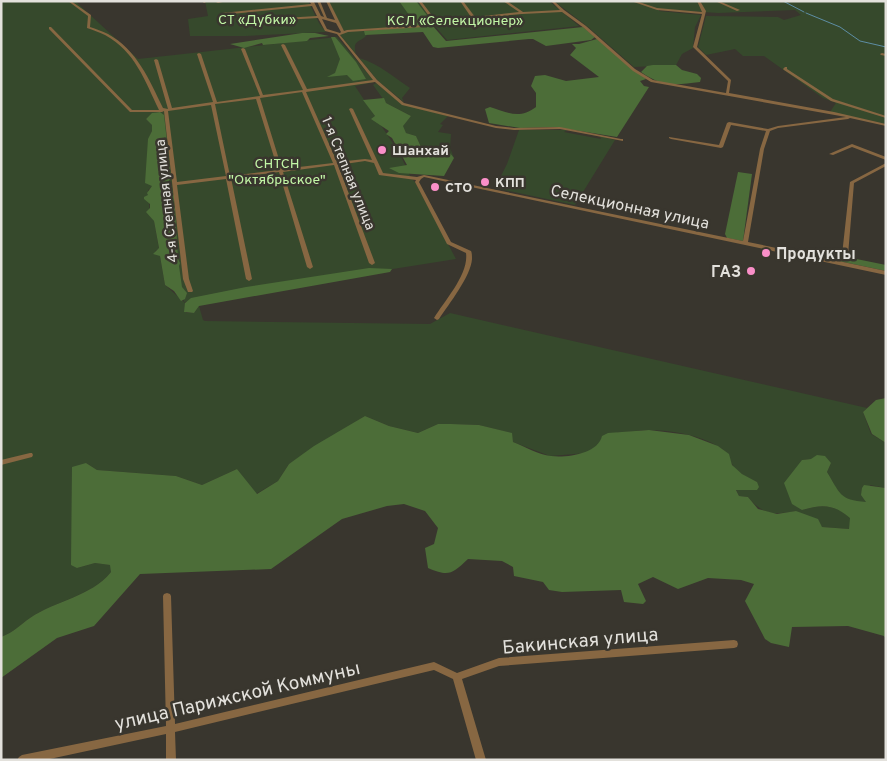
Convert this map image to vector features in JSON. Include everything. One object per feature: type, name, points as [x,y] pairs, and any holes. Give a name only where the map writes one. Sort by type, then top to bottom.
[{"type":"street","points":[[69,1],[90,16],[88,27],[116,40],[142,67],[167,110]]},
{"type":"street","points":[[218,2],[226,1]]},
{"type":"street","points":[[318,1],[326,19]]},
{"type":"street","points":[[327,1],[338,22],[341,33],[338,35],[342,41],[376,82],[403,104],[482,125],[514,129],[560,128],[621,140]]},
{"type":"street","points":[[419,1],[436,24]]},
{"type":"street","points":[[461,1],[474,18]]},
{"type":"street","points":[[504,1],[522,13]]},
{"type":"street","points":[[552,1],[634,70],[652,82],[886,125]]},
{"type":"street","points":[[632,1],[657,9],[703,13]]},
{"type":"street","points":[[698,1],[704,11],[695,47],[730,82],[726,95]]},
{"type":"street","points":[[716,1],[738,10]]},
{"type":"street","points":[[222,14],[312,3],[326,30],[341,33],[522,13],[563,11]]},
{"type":"street","points":[[283,20],[319,18],[338,22]]},
{"type":"street","points":[[50,28],[131,111],[167,110],[376,82]]},
{"type":"street","name":"1-я Степная улица","points":[[283,45],[305,91],[335,163],[372,263]]},
{"type":"street","points":[[243,49],[260,97],[310,267]]},
{"type":"street","points":[[199,54],[214,103],[249,279]]},
{"type":"street","name":"4-я Степная улица","points":[[156,60],[167,110],[186,279],[190,291]]},
{"type":"street","points":[[786,68],[832,100],[886,116]]},
{"type":"street","points":[[351,110],[374,162]]},
{"type":"street","points":[[671,138],[721,147],[729,123],[768,130],[842,117]]},
{"type":"street","points":[[745,244],[762,149],[768,130]]},
{"type":"street","points":[[831,154],[852,145],[886,160]]},
{"type":"street","points":[[175,184],[280,169],[365,160],[374,162]]},
{"type":"street","name":"Селекционная улица","points":[[374,162],[383,176],[418,179],[429,176],[886,273]]},
{"type":"street","points":[[844,255],[852,182],[886,164]]},
{"type":"street","points":[[418,179],[420,190],[449,244],[468,252],[470,257],[467,269],[437,318]]},
{"type":"street","points":[[1,463],[30,455]]},
{"type":"street","points":[[167,596],[171,760]]},
{"type":"street","name":"Бакинская улица","points":[[457,677],[499,662],[734,644]]},
{"type":"street","name":"улица Парижской Коммуны","points":[[22,760],[170,729],[434,666],[457,677]]},
{"type":"street","points":[[457,677],[481,760]]},
{"type":"green space","name":"СНТСН \"Октябрьское\"","points":[[1,1],[75,1],[138,59],[337,37],[375,82],[355,86],[400,154],[411,178],[415,182],[456,259],[184,302],[165,192],[159,112],[153,113],[146,119],[152,125],[152,131],[148,140],[153,186],[148,190],[150,215],[154,221],[159,249],[155,251],[160,256],[165,285],[185,303],[186,313],[194,313],[199,306],[205,321],[430,324],[450,313],[867,408],[863,412],[871,434],[886,443],[886,488],[870,485],[866,503],[850,500],[841,495],[827,472],[831,463],[811,459],[802,460],[802,510],[828,506],[839,510],[851,518],[849,529],[822,527],[796,511],[769,512],[753,503],[748,497],[739,496],[736,489],[752,490],[757,482],[737,470],[722,449],[703,439],[685,434],[657,430],[618,432],[587,453],[550,456],[513,442],[511,433],[479,425],[438,424],[418,433],[389,426],[365,416],[289,464],[278,481],[256,494],[237,469],[202,485],[176,476],[97,470],[86,463],[77,568],[95,563],[111,565],[111,572],[94,587],[40,612],[1,637]]},
{"type":"green space","name":"СТ «Дубки»","points":[[205,1],[308,1],[319,23],[326,32],[245,36],[190,36],[188,19],[208,16]]},
{"type":"green space","name":"КСЛ «Селекционер»","points":[[327,1],[549,1],[579,26],[447,40],[434,25],[344,31]]},
{"type":"green space","points":[[399,1],[416,1],[433,23],[432,25],[446,41],[583,27],[595,37],[591,40],[546,46],[533,39],[529,39],[438,48],[433,47],[423,32],[365,35],[364,31],[417,26]]},
{"type":"green space","points":[[554,1],[886,1],[886,124],[830,112],[836,103],[823,98],[764,56],[743,56],[735,49],[706,55],[698,47],[706,16],[778,17],[784,20],[801,15],[795,10],[718,13],[659,9],[659,11],[701,15],[695,27],[693,48],[682,54],[676,65],[634,67],[588,27]]},
{"type":"green space","points":[[363,30],[367,35],[357,42],[355,46],[356,54],[340,35],[344,32]]},
{"type":"green space","points":[[302,33],[329,36],[310,38],[307,41],[263,45],[262,43],[244,48],[230,44]]},
{"type":"green space","points":[[331,37],[335,37],[356,62],[366,79],[353,81],[347,75],[327,77],[335,73],[340,59]]},
{"type":"green space","points":[[597,39],[645,78],[640,81],[644,86],[649,87],[617,137],[555,127],[520,128],[489,123],[485,109],[490,107],[518,114],[530,111],[536,107],[536,93],[531,86],[535,76],[545,75],[566,81],[599,77],[570,55],[576,48],[572,44]]},
{"type":"green space","points":[[359,58],[380,67],[410,88],[402,98],[404,102],[378,81]]},
{"type":"green space","points":[[676,65],[682,70],[697,74],[701,78],[700,82],[683,84],[662,83],[641,72],[647,66]]},
{"type":"green space","points":[[376,83],[403,104],[448,116],[440,124],[443,125],[438,132],[451,134],[450,148],[454,158],[446,148],[421,147],[416,136],[406,133],[402,126],[411,116],[386,103],[373,85]]},
{"type":"green space","points":[[384,98],[386,103],[411,116],[403,126],[406,133],[416,136],[421,147],[446,148],[454,158],[444,176],[399,173],[389,168],[407,165],[392,138],[386,134],[389,131],[371,119],[375,116],[363,100]]},
{"type":"green space","points":[[160,112],[164,115],[171,178],[166,184],[171,186],[175,199],[171,204],[175,208],[178,259],[182,287],[187,293],[185,299],[181,301],[174,291],[165,285],[160,256],[153,254],[159,248],[154,221],[146,212],[150,208],[150,204],[144,199],[152,186],[145,183],[148,139],[152,131],[152,125],[146,119],[152,113]]},
{"type":"green space","points":[[519,130],[567,130],[564,132],[601,139],[600,136],[615,140],[575,205],[495,188],[507,164]]},
{"type":"green space","points":[[738,172],[752,174],[743,241],[727,238],[725,234]]},
{"type":"green space","points":[[822,252],[886,265],[886,271],[820,257]]},
{"type":"green space","points":[[369,268],[392,269],[390,272],[199,306],[194,313],[184,312],[185,303],[191,298],[246,287]]},
{"type":"green space","points":[[886,398],[886,443],[872,434],[863,412],[876,400]]},
{"type":"green space","points":[[365,416],[389,426],[418,433],[438,424],[479,425],[512,433],[513,442],[542,454],[557,456],[573,455],[588,451],[599,442],[602,436],[608,433],[649,430],[689,435],[718,446],[729,454],[732,465],[742,474],[757,482],[759,487],[757,490],[736,490],[739,496],[748,497],[758,509],[777,514],[796,511],[818,519],[822,527],[849,529],[850,518],[838,510],[822,506],[802,510],[792,504],[784,483],[802,460],[811,459],[817,455],[825,456],[831,463],[827,472],[838,490],[845,497],[866,502],[861,495],[864,485],[886,488],[886,639],[884,636],[848,626],[792,627],[789,647],[771,643],[765,639],[745,601],[754,584],[741,580],[708,578],[678,589],[653,577],[638,584],[646,601],[643,604],[624,602],[621,590],[562,592],[549,590],[543,582],[514,576],[513,567],[502,561],[468,559],[450,573],[441,572],[428,568],[425,548],[434,544],[438,528],[425,511],[404,504],[387,506],[342,519],[271,569],[140,574],[94,626],[57,638],[1,678],[1,637],[40,612],[94,587],[111,572],[110,565],[95,563],[77,568],[71,565],[72,467],[86,463],[97,470],[176,476],[202,485],[237,469],[257,494],[278,481],[289,464],[314,446]]},
{"type":"waterway","points":[[783,1],[804,12]]},
{"type":"waterway","points":[[806,13],[840,27],[860,41],[886,47]]},
{"type":"place","name":"Шанхай","points":[[382,150]]},
{"type":"place","name":"КПП","points":[[485,182]]},
{"type":"place","name":"СТО","points":[[435,187]]},
{"type":"place","name":"Продукты","points":[[766,253]]},
{"type":"place","name":"ГАЗ","points":[[751,271]]}]
